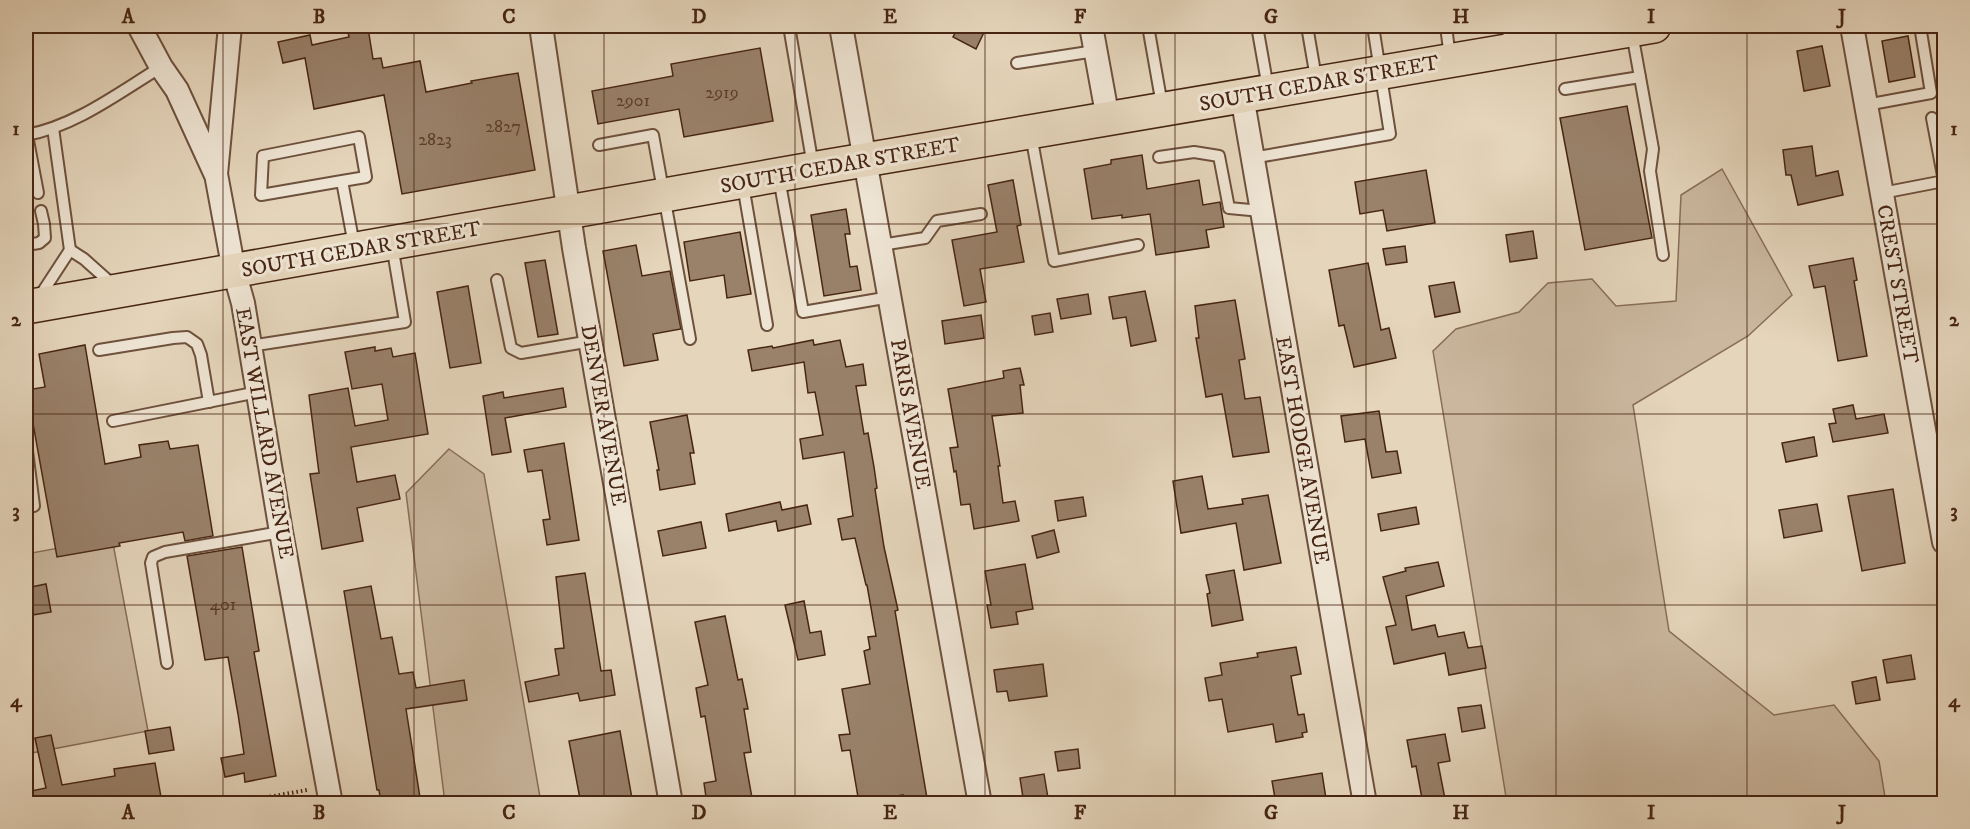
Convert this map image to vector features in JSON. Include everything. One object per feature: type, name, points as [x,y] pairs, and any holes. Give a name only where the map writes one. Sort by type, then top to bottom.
[{"type":"main road","name":"SOUTH CEDAR STREET","points":[[29,306],[392,241],[1450,60],[1509,38],[1643,27]]},
{"type":"street","name":"EAST WILLARD AVENUE","points":[[230,26],[216,174],[234,271],[243,303],[281,532],[331,804]]},
{"type":"street","name":"DENVER AVENUE","points":[[541,26],[569,212],[671,804]]},
{"type":"street","name":"PARIS AVENUE","points":[[841,26],[980,804]]},
{"type":"street","points":[[1091,26],[1108,119]]},
{"type":"street","name":"CREST STREET","points":[[1852,26],[1944,542]]},
{"type":"street","points":[[141,28],[161,67],[177,90],[216,174]]},
{"type":"street","name":"EAST HODGE AVENUE","points":[[1255,94],[1252,158],[1365,804]]},
{"type":"lane","points":[[789,26],[814,169]]},
{"type":"lane","points":[[1148,26],[1163,110]]},
{"type":"lane","points":[[1255,94],[1257,26]]},
{"type":"lane","points":[[1307,26],[1316,83]]},
{"type":"lane","points":[[1252,158],[1390,134],[1373,26]]},
{"type":"lane","points":[[1446,26],[1450,60]]},
{"type":"lane","points":[[1866,105],[1931,93],[1920,26]]},
{"type":"lane","points":[[1643,27],[1640,77],[1653,149],[1650,171],[1663,255]]},
{"type":"lane","points":[[1017,63],[1095,51]]},
{"type":"lane","points":[[38,193],[26,135],[45,132],[73,119],[161,67]]},
{"type":"lane","points":[[1565,89],[1640,77]]},
{"type":"lane","points":[[1882,194],[1944,181],[1932,118]]},
{"type":"lane","points":[[29,306],[70,250],[53,128]]},
{"type":"lane","points":[[1030,132],[1054,261],[1138,245]]},
{"type":"lane","points":[[599,145],[653,135],[690,339]]},
{"type":"lane","points":[[359,137],[366,177],[342,181],[261,195],[263,156],[359,137]]},
{"type":"lane","points":[[1159,157],[1194,152],[1219,156],[1229,208],[1261,211]]},
{"type":"lane","points":[[778,175],[803,312],[891,297]]},
{"type":"lane","points":[[342,181],[354,248]]},
{"type":"lane","points":[[742,182],[766,324]]},
{"type":"lane","points":[[26,245],[39,243],[45,238],[41,211]]},
{"type":"lane","points":[[881,245],[925,237],[937,220],[981,214]]},
{"type":"lane","points":[[250,346],[405,322],[392,241]]},
{"type":"lane","points":[[70,250],[84,259],[119,291]]},
{"type":"lane","points":[[497,280],[511,348],[521,353],[591,341]]},
{"type":"lane","points":[[99,350],[187,337],[196,344],[201,355],[209,402]]},
{"type":"lane","points":[[113,421],[258,392]]},
{"type":"lane","points":[[26,443],[34,506]]},
{"type":"lane","points":[[167,663],[150,563],[153,557],[165,552],[281,532]]},
{"type":"path","points":[[230,804],[309,790],[307,778]]},
{"type":"shaded area","points":[[1722,169],[1792,295],[1748,336],[1633,405],[1669,631],[1774,715],[1834,705],[1879,761],[1886,803],[1507,803],[1433,351],[1456,329],[1519,312],[1548,283],[1592,279],[1616,306],[1676,301],[1681,195]]},
{"type":"shaded area","points":[[449,449],[484,474],[541,803],[445,803],[406,493]]},
{"type":"shaded area","points":[[112,538],[148,731],[26,754],[26,554]]},
{"type":"building","points":[[959,26],[987,26],[976,49],[953,37]]},
{"type":"building","points":[[368,28],[373,59],[381,58],[383,68],[420,61],[426,92],[518,73],[535,170],[402,194],[384,95],[314,109],[305,58],[283,63],[278,42],[310,35],[312,45],[349,37],[348,32]]},
{"type":"building","points":[[1908,36],[1915,77],[1889,82],[1882,41]]},
{"type":"building","points":[[1822,46],[1830,86],[1804,91],[1797,51]]},
{"type":"building","points":[[760,48],[773,121],[684,137],[679,109],[598,124],[592,91],[673,76],[671,64]]},
{"type":"building","points":[[1627,106],[1652,238],[1585,250],[1560,118]]},
{"type":"building","points":[[1812,146],[1816,176],[1838,171],[1843,195],[1798,205],[1791,175],[1786,175],[1783,150]]},
{"type":"building","points":[[1142,155],[1147,189],[1199,180],[1203,205],[1220,202],[1224,227],[1206,230],[1209,247],[1156,255],[1150,214],[1092,219],[1084,169],[1111,164],[1111,160]]},
{"type":"building","points":[[1426,170],[1435,223],[1387,231],[1383,210],[1360,214],[1355,182]]},
{"type":"building","points":[[1013,180],[1021,225],[1017,226],[1024,262],[980,269],[986,302],[964,306],[952,240],[997,232],[988,185]]},
{"type":"building","points":[[846,209],[850,234],[845,234],[850,267],[857,266],[861,290],[824,296],[811,215]]},
{"type":"building","points":[[1533,231],[1537,258],[1510,262],[1506,235]]},
{"type":"building","points":[[740,232],[751,294],[727,298],[724,275],[690,281],[684,242]]},
{"type":"building","points":[[636,245],[642,276],[670,271],[681,329],[653,334],[658,360],[624,366],[603,251]]},
{"type":"building","points":[[1405,246],[1407,262],[1386,265],[1383,249]]},
{"type":"building","points":[[1853,258],[1857,280],[1854,281],[1867,356],[1838,361],[1825,286],[1814,288],[1809,266]]},
{"type":"building","points":[[545,260],[558,334],[538,337],[525,263]]},
{"type":"building","points":[[1368,263],[1381,330],[1389,328],[1396,358],[1354,367],[1344,325],[1339,326],[1329,270]]},
{"type":"building","points":[[1454,282],[1460,312],[1435,317],[1429,286]]},
{"type":"building","points":[[468,286],[481,363],[450,368],[437,292]]},
{"type":"building","points":[[1145,291],[1156,341],[1131,346],[1126,317],[1113,319],[1109,297]]},
{"type":"building","points":[[1088,294],[1091,314],[1061,319],[1057,299]]},
{"type":"building","points":[[1235,300],[1245,359],[1239,360],[1245,399],[1260,397],[1269,452],[1233,457],[1222,394],[1206,397],[1196,338],[1199,338],[1195,306]]},
{"type":"building","points":[[1050,313],[1053,332],[1035,335],[1032,316]]},
{"type":"building","points":[[981,315],[984,338],[945,344],[942,321]]},
{"type":"building","points":[[813,340],[814,345],[840,340],[846,367],[863,364],[866,385],[856,386],[864,434],[868,433],[874,467],[884,547],[898,610],[895,611],[928,804],[904,804],[903,795],[859,803],[850,750],[842,751],[839,735],[850,734],[842,689],[870,684],[864,651],[870,649],[868,637],[876,636],[867,585],[855,538],[842,540],[838,519],[853,516],[844,452],[803,459],[800,439],[823,435],[815,392],[808,393],[804,362],[752,371],[748,350],[772,346],[773,348]]},
{"type":"building","points":[[85,345],[105,464],[141,457],[139,445],[168,441],[170,449],[198,445],[213,536],[185,541],[183,532],[57,557],[27,390],[45,387],[39,354]]},
{"type":"building","points":[[375,347],[375,351],[391,348],[393,357],[415,353],[428,434],[351,447],[357,482],[395,475],[400,499],[357,508],[363,541],[322,549],[310,474],[319,473],[309,395],[348,388],[355,426],[388,420],[382,384],[352,389],[345,352]]},
{"type":"building","points":[[1020,368],[1024,385],[1020,385],[1023,413],[992,416],[1003,503],[1015,501],[1019,521],[974,529],[970,504],[961,505],[956,471],[954,472],[950,448],[958,447],[948,389],[1004,378],[1003,371]]},
{"type":"building","points":[[563,388],[566,407],[505,418],[511,452],[492,455],[483,396],[503,392],[504,398]]},
{"type":"building","points":[[1853,405],[1856,419],[1884,414],[1888,433],[1833,442],[1829,424],[1836,423],[1833,409]]},
{"type":"building","points":[[1379,411],[1386,452],[1397,451],[1401,473],[1372,478],[1365,439],[1345,442],[1341,416]]},
{"type":"building","points":[[687,415],[694,453],[690,453],[695,484],[660,490],[657,470],[659,470],[650,422]]},
{"type":"building","points":[[1814,437],[1817,456],[1786,462],[1782,443]]},
{"type":"building","points":[[564,443],[579,540],[547,545],[543,520],[550,519],[542,470],[528,472],[524,450]]},
{"type":"building","points":[[1202,476],[1208,509],[1243,504],[1242,499],[1268,495],[1281,563],[1244,570],[1236,523],[1181,533],[1173,481]]},
{"type":"building","points":[[1893,489],[1905,563],[1862,571],[1848,496]]},
{"type":"building","points":[[1083,497],[1086,516],[1058,521],[1055,501]]},
{"type":"building","points":[[780,502],[782,510],[807,505],[811,524],[778,531],[776,521],[729,531],[726,514]]},
{"type":"building","points":[[1817,504],[1822,531],[1784,538],[1779,510]]},
{"type":"building","points":[[1416,507],[1419,524],[1381,531],[1378,514]]},
{"type":"building","points":[[701,522],[706,548],[663,556],[658,531]]},
{"type":"building","points":[[1054,530],[1059,552],[1037,558],[1032,536]]},
{"type":"building","points":[[242,547],[259,651],[254,652],[276,776],[245,782],[244,773],[225,777],[221,758],[244,754],[238,714],[228,657],[205,660],[187,556]]},
{"type":"building","points":[[1438,562],[1444,586],[1406,596],[1412,630],[1435,625],[1438,637],[1464,632],[1468,648],[1482,646],[1486,668],[1449,675],[1445,653],[1394,664],[1386,627],[1396,625],[1383,577],[1406,571],[1405,568]]},
{"type":"building","points":[[1025,564],[1033,609],[1016,612],[1018,624],[991,628],[987,605],[991,605],[985,571]]},
{"type":"building","points":[[1234,570],[1243,620],[1212,626],[1207,594],[1210,593],[1206,575]]},
{"type":"building","points":[[585,573],[601,671],[611,670],[615,695],[580,701],[578,693],[529,702],[525,682],[559,675],[555,649],[564,648],[556,577]]},
{"type":"building","points":[[46,584],[51,612],[26,616],[26,588]]},
{"type":"building","points":[[371,586],[381,639],[392,637],[399,674],[413,672],[416,688],[464,680],[467,700],[406,709],[421,804],[381,804],[379,790],[377,790],[344,591]]},
{"type":"building","points":[[804,601],[810,633],[821,631],[825,655],[798,660],[785,605]]},
{"type":"building","points":[[725,616],[738,680],[742,679],[748,709],[744,709],[751,752],[744,753],[752,798],[741,800],[741,804],[707,804],[704,783],[716,781],[705,716],[701,717],[696,688],[708,685],[695,622]]},
{"type":"building","points":[[1296,647],[1301,674],[1291,676],[1298,715],[1304,714],[1307,732],[1302,733],[1303,737],[1276,742],[1273,724],[1228,732],[1222,699],[1209,701],[1205,678],[1222,675],[1220,663],[1258,657],[1257,653]]},
{"type":"building","points":[[1911,655],[1915,679],[1887,683],[1883,660]]},
{"type":"building","points":[[1043,664],[1047,696],[1009,701],[1007,691],[997,692],[994,670]]},
{"type":"building","points":[[1876,677],[1880,700],[1856,704],[1852,682]]},
{"type":"building","points":[[1481,705],[1485,728],[1462,732],[1458,708]]},
{"type":"building","points":[[170,727],[174,750],[149,754],[145,731]]},
{"type":"building","points":[[620,731],[633,804],[581,804],[569,741]]},
{"type":"building","points":[[1445,734],[1450,761],[1438,763],[1446,804],[1423,804],[1416,766],[1412,767],[1407,740]]},
{"type":"building","points":[[51,735],[62,785],[115,776],[114,769],[155,763],[161,797],[104,804],[26,804],[26,792],[46,788],[35,738]]},
{"type":"building","points":[[1078,749],[1080,768],[1058,771],[1055,752]]},
{"type":"building","points":[[1322,773],[1326,799],[1297,804],[1276,804],[1272,781]]},
{"type":"building","points":[[1044,774],[1049,804],[1024,804],[1020,778]]}]
